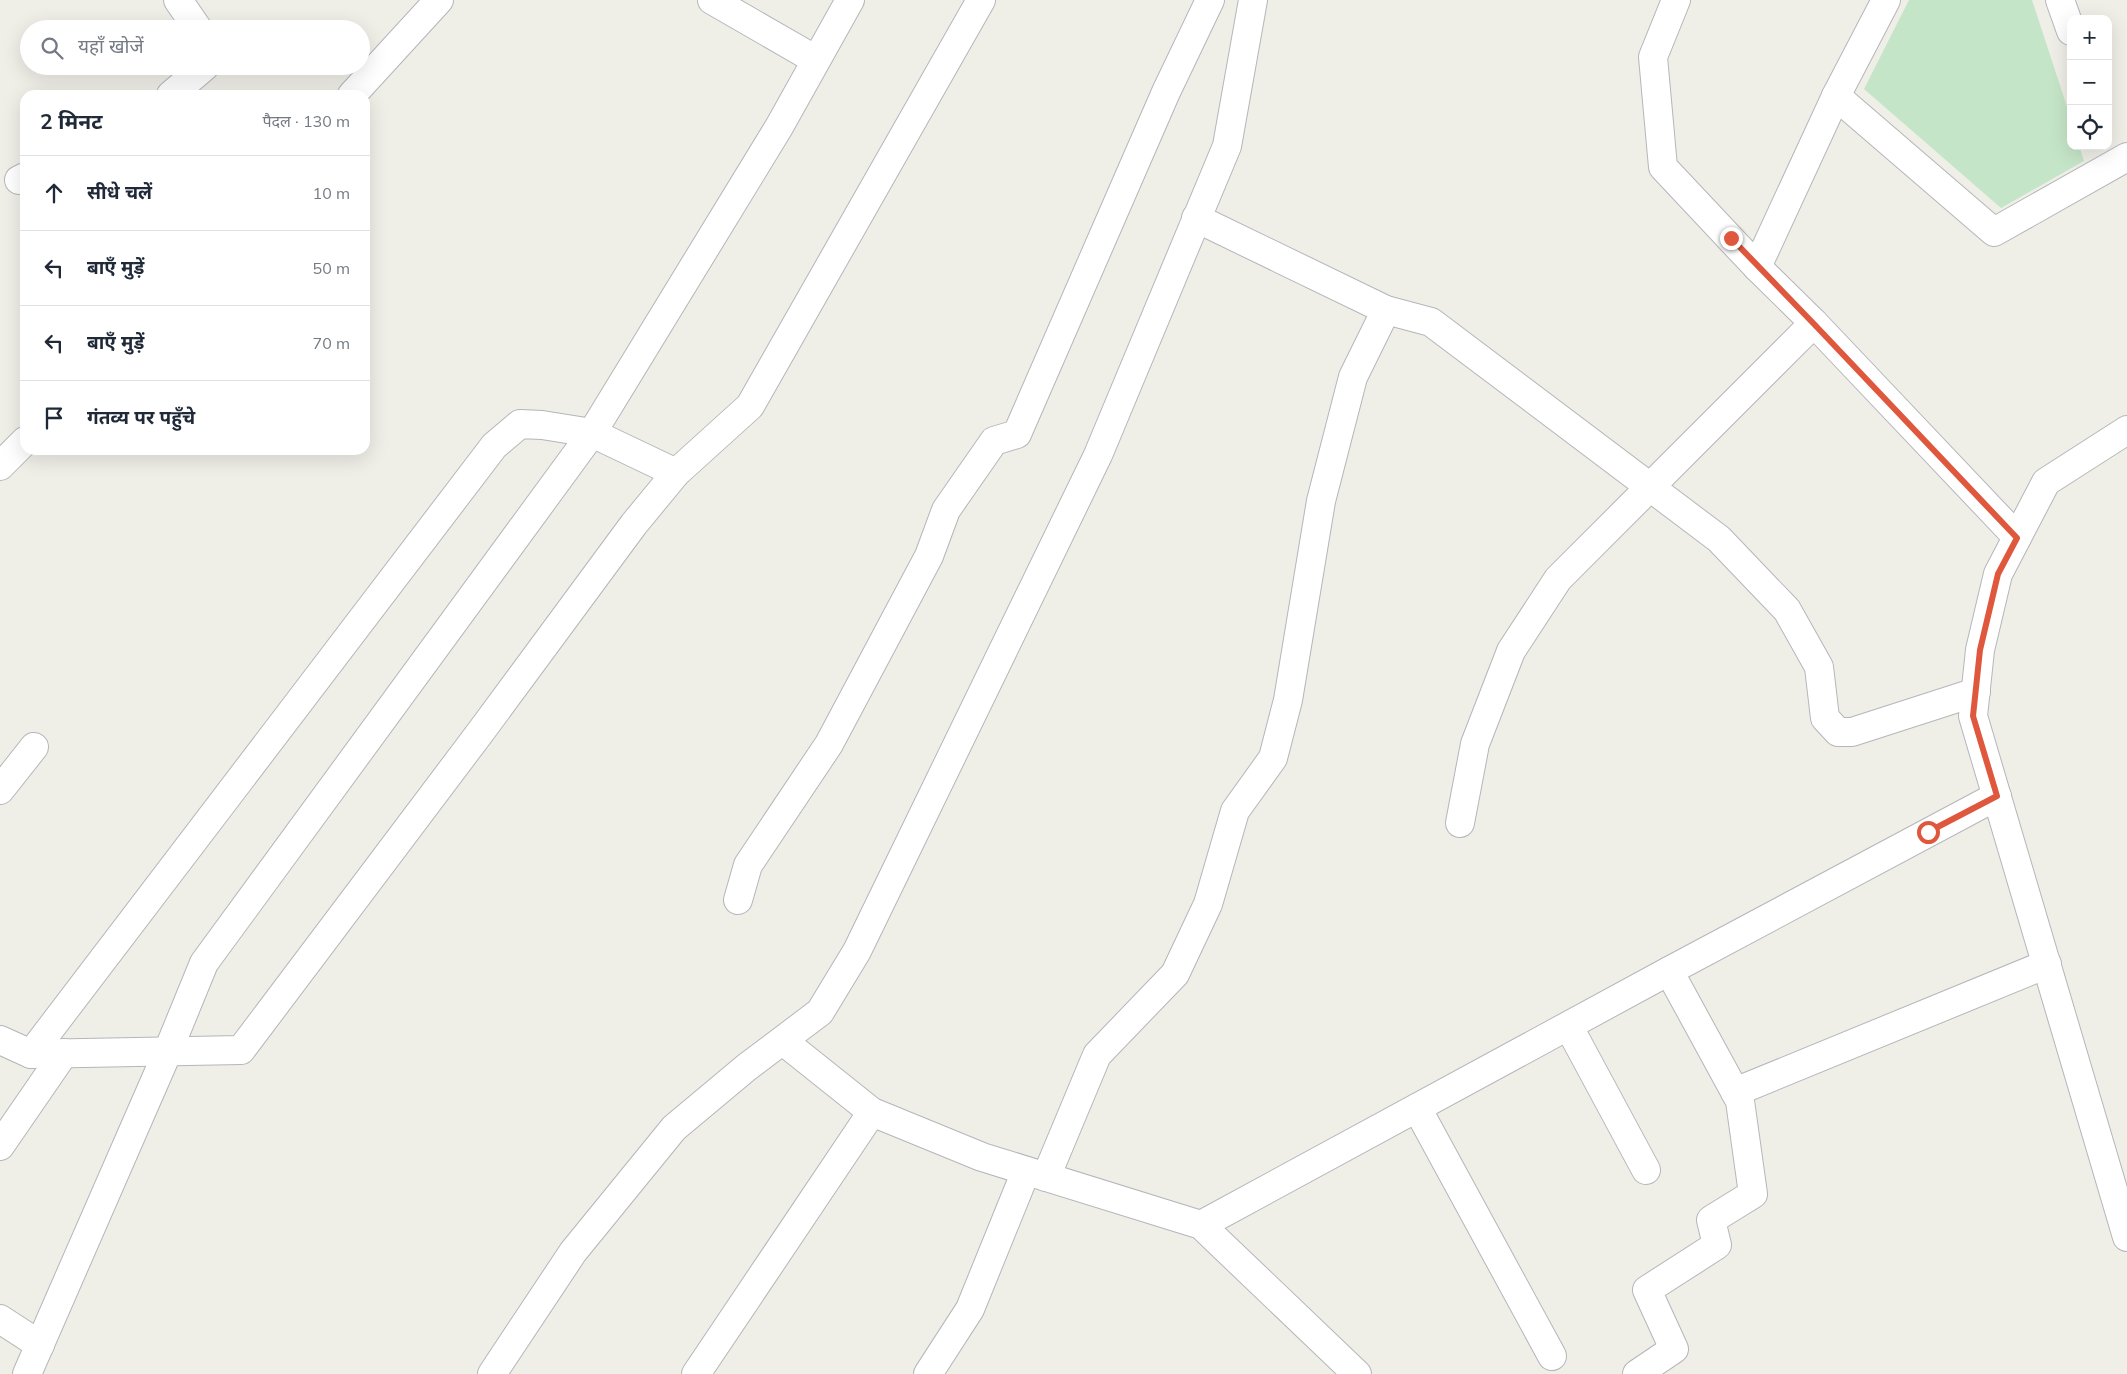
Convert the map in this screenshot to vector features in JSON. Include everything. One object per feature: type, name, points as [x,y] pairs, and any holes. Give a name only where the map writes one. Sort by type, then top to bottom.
[{"type":"street","points":[[178,0],[192,20]]},
{"type":"street","points":[[357,90],[439,0]]},
{"type":"street","points":[[712,0],[816,60]]},
{"type":"street","points":[[27,1374],[168,1051],[204,963],[592,433],[779,126],[850,0]]},
{"type":"street","points":[[0,1040],[31,1054],[241,1050],[482,730],[634,524],[676,473],[750,406],[982,0]]},
{"type":"street","points":[[738,900],[748,865],[829,744],[929,556],[946,510],[994,441],[1017,434],[1166,92],[1210,0]]},
{"type":"street","points":[[492,1374],[573,1252],[674,1128],[820,1012],[857,950],[1098,455],[1227,146],[1253,0]]},
{"type":"street","points":[[1676,0],[1653,57],[1663,167],[2017,538]]},
{"type":"street","points":[[1758,267],[1836,96],[1886,0]]},
{"type":"street","points":[[2060,0],[2067,20]]},
{"type":"street","points":[[179,90],[195,75]]},
{"type":"street","points":[[1836,96],[1994,232],[2117,155]]},
{"type":"street","points":[[1196,218],[1386,310],[1431,322],[1719,538],[1787,610],[1819,667],[1825,718],[1838,732],[1852,732],[1976,692]]},
{"type":"street","points":[[928,1374],[970,1309],[1096,1055],[1175,974],[1208,904],[1235,811],[1273,758],[1288,700],[1324,492],[1353,377],[1386,310]]},
{"type":"street","points":[[1460,823],[1475,744],[1511,651],[1558,580],[1814,324]]},
{"type":"street","points":[[31,1054],[494,446],[520,424],[542,425],[592,433],[676,473]]},
{"type":"street","points":[[2127,430],[2046,482],[1998,574],[1980,650],[1973,716],[2127,1237]]},
{"type":"street","points":[[0,466],[20,446]]},
{"type":"street","points":[[0,790],[34,747]]},
{"type":"street","points":[[1201,1225],[1669,971],[1997,796]]},
{"type":"street","points":[[1735,1092],[2047,964]]},
{"type":"street","points":[[1637,1374],[1674,1349],[1647,1290],[1717,1245],[1711,1220],[1753,1194],[1740,1101],[1669,971]]},
{"type":"street","points":[[1568,1027],[1646,1170]]},
{"type":"street","points":[[783,1040],[872,1112],[982,1157],[1201,1225],[1357,1374]]},
{"type":"street","points":[[0,1146],[64,1053]]},
{"type":"street","points":[[1416,1108],[1552,1356]]},
{"type":"street","points":[[696,1374],[872,1112]]},
{"type":"street","points":[[0,1319],[40,1345]]},
{"type":"green space","points":[[1909,0],[2032,0],[2067,107],[2067,150],[2080,150],[2084,161],[2001,208],[1864,89]]},
{"type":"route","points":[[1731,238],[2017,538],[1998,574],[1980,650],[1973,716],[1997,796],[1928,832]]}]
